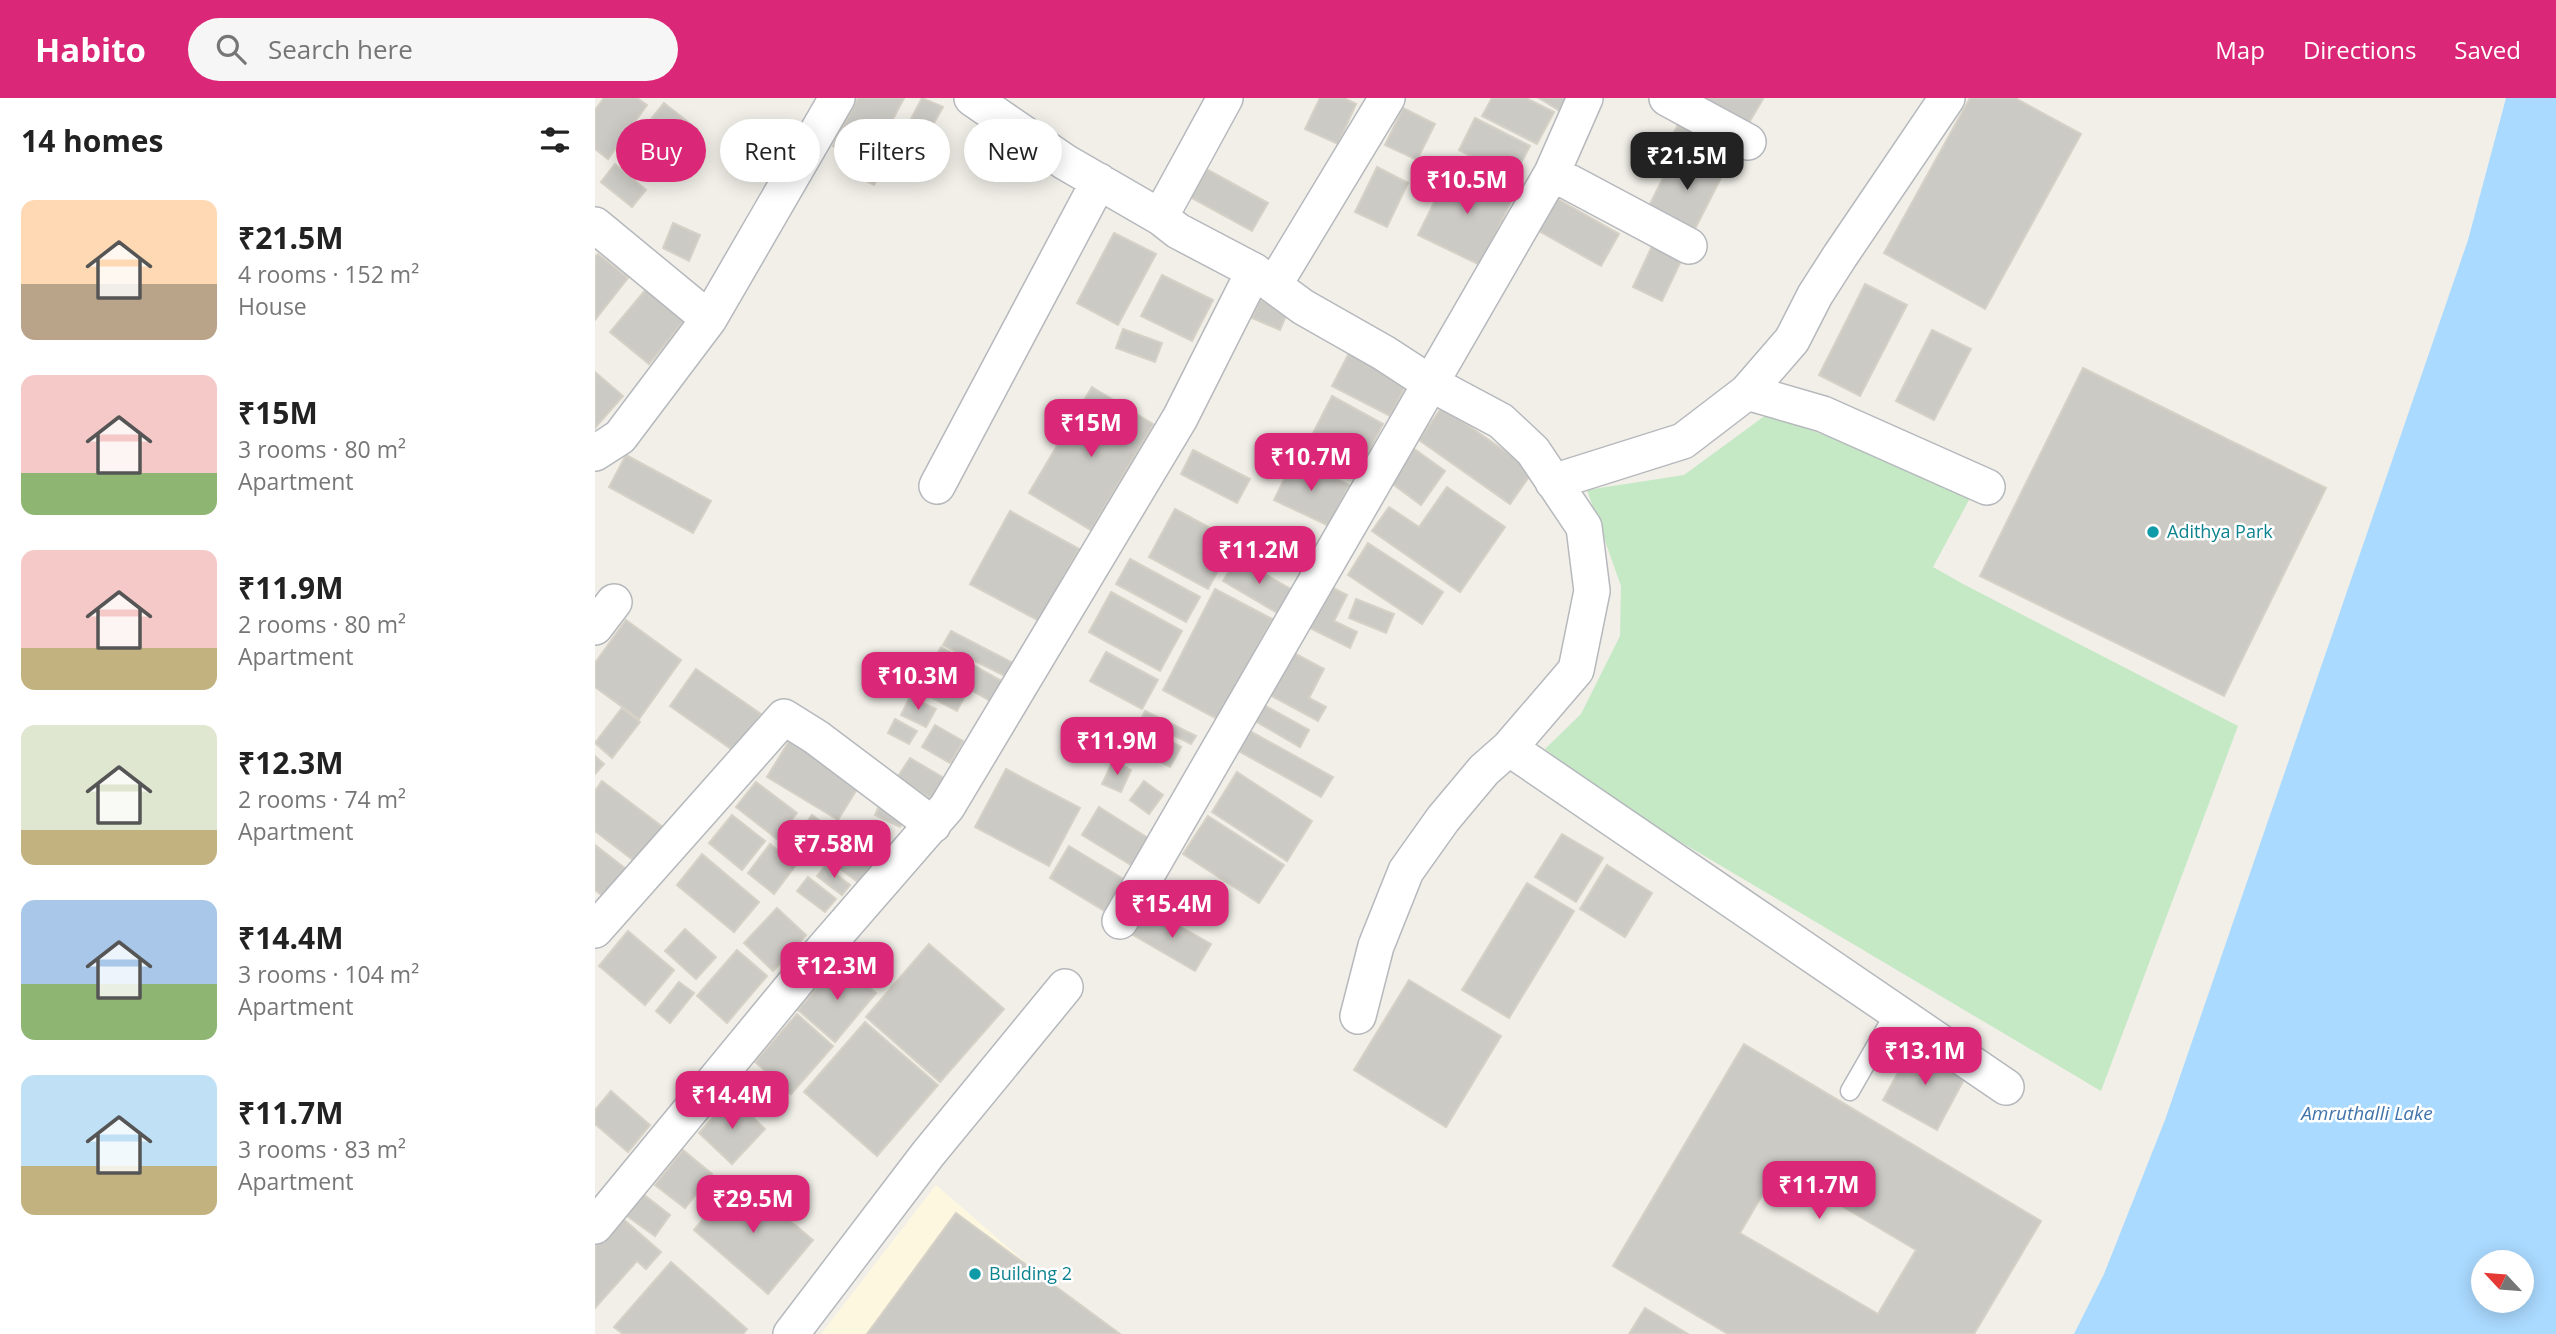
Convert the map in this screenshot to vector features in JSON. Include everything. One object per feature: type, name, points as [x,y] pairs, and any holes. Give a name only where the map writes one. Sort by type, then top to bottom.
[{"type":"street","points":[[595,453],[620,437],[709,318],[837,98]]},
{"type":"street","points":[[1160,217],[1225,98]]},
{"type":"street","points":[[595,1226],[814,960],[947,807],[1264,278],[1387,98]]},
{"type":"street","points":[[1120,921],[1552,173],[1585,98]]},
{"type":"street","points":[[1667,98],[1748,142]]},
{"type":"street","points":[[1553,482],[1683,442],[1747,392],[1792,340],[1815,295],[1947,98]]},
{"type":"street","points":[[993,105],[1099,181],[1160,217],[1178,231],[1264,278],[1303,307],[1384,353],[1430,383],[1501,421],[1532,451],[1584,527],[1593,591],[1576,670],[1509,748],[1484,770],[1406,872],[1376,946],[1358,1016]]},
{"type":"street","points":[[1552,173],[1689,246]]},
{"type":"street","points":[[937,486],[1099,181]]},
{"type":"street","points":[[595,225],[709,318]]},
{"type":"street","points":[[1747,392],[1823,414],[1987,487]]},
{"type":"street","points":[[595,930],[784,717],[816,737],[933,825]]},
{"type":"street","points":[[1509,748],[2007,1087]]},
{"type":"street","points":[[791,1334],[928,1154],[1065,987]]},
{"type":"lane","points":[[1850,1091],[1896,1010]]},
{"type":"shaded area","name":"Building 2","points":[[936,1185],[1108,1334],[821,1334]]},
{"type":"green space","points":[[1766,415],[1976,487],[1933,567],[2238,726],[2101,1091],[1620,806],[1545,749],[1581,714],[1620,636],[1621,586],[1587,490],[1684,475]]},
{"type":"water","name":"Amruthalli Lake","points":[[2506,98],[2556,98],[2556,1334],[2074,1334],[2104,1274],[2165,1120],[2468,240]]},
{"type":"building","points":[[604,98],[637,98],[647,105],[637,119],[616,119],[616,148],[608,159],[595,149],[595,110]]},
{"type":"building","points":[[858,98],[904,98],[893,119],[847,119]]},
{"type":"building","points":[[922,98],[943,107],[936,119],[911,119]]},
{"type":"building","points":[[1320,98],[1344,98],[1356,104],[1338,144],[1305,129]]},
{"type":"building","points":[[1492,98],[1526,98],[1554,112],[1537,144],[1482,116]]},
{"type":"building","points":[[1539,98],[1567,98],[1560,111]]},
{"type":"building","points":[[1704,98],[1763,99],[1747,126],[1698,109]]},
{"type":"building","points":[[1970,98],[2015,98],[2081,134],[1985,309],[1884,253]]},
{"type":"building","points":[[664,103],[684,119],[651,119]]},
{"type":"building","points":[[1403,108],[1435,124],[1417,160],[1385,145]]},
{"type":"building","points":[[1475,118],[1530,146],[1513,178],[1459,150]]},
{"type":"building","points":[[1679,123],[1703,135],[1686,167],[1662,154]]},
{"type":"building","points":[[1704,160],[1725,170],[1695,229],[1649,206],[1671,162],[1697,175]]},
{"type":"building","points":[[615,164],[616,182],[636,182],[646,190],[632,207],[601,182]]},
{"type":"building","points":[[1199,165],[1268,203],[1252,231],[1183,193]]},
{"type":"building","points":[[1377,167],[1408,183],[1387,227],[1355,212]]},
{"type":"building","points":[[1449,172],[1481,188],[1487,175],[1517,189],[1480,265],[1418,235]]},
{"type":"building","points":[[1556,198],[1619,234],[1601,266],[1537,230]]},
{"type":"building","points":[[673,223],[700,235],[689,261],[663,248]]},
{"type":"building","points":[[1114,233],[1156,254],[1118,325],[1077,303]]},
{"type":"building","points":[[1653,244],[1682,259],[1662,301],[1633,287]]},
{"type":"building","points":[[598,254],[628,278],[595,320],[595,257]]},
{"type":"building","points":[[1162,275],[1213,300],[1192,341],[1141,316]]},
{"type":"building","points":[[653,281],[691,312],[649,364],[610,332]]},
{"type":"building","points":[[1865,284],[1907,305],[1860,396],[1819,375]]},
{"type":"building","points":[[1260,299],[1288,311],[1280,330],[1252,318]]},
{"type":"building","points":[[1123,329],[1162,343],[1155,362],[1116,348]]},
{"type":"building","points":[[1932,330],[1971,349],[1934,420],[1896,401]]},
{"type":"building","points":[[1349,353],[1407,383],[1390,416],[1332,386]]},
{"type":"building","name":"Adithya Park","points":[[2083,368],[2326,488],[2224,696],[1980,576]]},
{"type":"building","points":[[595,372],[623,396],[595,428]]},
{"type":"building","points":[[1092,387],[1153,424],[1091,530],[1029,493]]},
{"type":"building","points":[[1332,396],[1383,424],[1361,466],[1310,439]]},
{"type":"building","points":[[1442,407],[1533,471],[1510,504],[1419,440]]},
{"type":"building","points":[[1413,448],[1445,471],[1421,505],[1390,482]]},
{"type":"building","points":[[1193,450],[1250,479],[1237,503],[1181,474]]},
{"type":"building","points":[[626,455],[711,501],[693,533],[609,487]]},
{"type":"building","points":[[1294,459],[1349,485],[1329,526],[1274,500]]},
{"type":"building","points":[[1447,487],[1505,527],[1460,592],[1372,531],[1389,507],[1419,527]]},
{"type":"building","points":[[1175,509],[1234,541],[1208,589],[1149,557]]},
{"type":"building","points":[[1010,511],[1079,549],[1039,621],[970,584]]},
{"type":"building","points":[[1368,543],[1443,592],[1422,624],[1348,575]]},
{"type":"building","points":[[1237,558],[1294,591],[1281,615],[1223,581]]},
{"type":"building","points":[[1130,559],[1200,597],[1186,622],[1116,584]]},
{"type":"building","points":[[1331,587],[1347,595],[1334,621],[1357,632],[1350,648],[1310,628]]},
{"type":"building","points":[[1215,589],[1272,619],[1219,720],[1163,690]]},
{"type":"building","points":[[1111,592],[1182,631],[1160,671],[1089,632]]},
{"type":"building","points":[[1356,599],[1394,614],[1386,633],[1349,618]]},
{"type":"building","points":[[626,620],[681,660],[639,719],[595,687],[595,663]]},
{"type":"building","points":[[951,631],[1017,665],[1011,679],[943,645]]},
{"type":"building","points":[[941,647],[1003,682],[992,702],[930,667]]},
{"type":"building","points":[[1106,652],[1158,680],[1142,709],[1090,681]]},
{"type":"building","points":[[1292,652],[1324,669],[1309,698],[1326,707],[1318,721],[1270,695]]},
{"type":"building","points":[[696,669],[761,714],[734,751],[670,706]]},
{"type":"building","points":[[923,673],[966,694],[957,711],[915,689]]},
{"type":"building","points":[[910,697],[936,709],[926,727],[901,715]]},
{"type":"building","points":[[1264,705],[1309,730],[1300,747],[1255,721]]},
{"type":"building","points":[[622,708],[640,722],[612,758],[595,743]]},
{"type":"building","points":[[1145,711],[1196,736],[1191,744],[1141,719]]},
{"type":"building","points":[[895,719],[917,731],[909,744],[888,733]]},
{"type":"building","points":[[1137,724],[1181,747],[1170,767],[1126,744]]},
{"type":"building","points":[[935,725],[963,741],[950,763],[922,747]]},
{"type":"building","points":[[1248,730],[1333,777],[1321,797],[1237,750]]},
{"type":"building","points":[[791,738],[862,781],[838,820],[767,777]]},
{"type":"building","points":[[595,756],[604,764],[595,774]]},
{"type":"building","points":[[910,758],[944,778],[932,799],[897,778]]},
{"type":"building","points":[[1113,761],[1131,770],[1121,792],[1102,784]]},
{"type":"building","points":[[1006,769],[1080,808],[1049,866],[975,827]]},
{"type":"building","points":[[1237,772],[1312,821],[1287,861],[1212,812]]},
{"type":"building","points":[[602,781],[664,828],[637,863],[595,831],[595,791]]},
{"type":"building","points":[[1144,781],[1163,795],[1149,814],[1130,800]]},
{"type":"building","points":[[756,782],[797,813],[777,839],[736,807]]},
{"type":"building","points":[[882,799],[907,810],[900,827],[875,815]]},
{"type":"building","points":[[1099,807],[1156,843],[1139,870],[1082,835]]},
{"type":"building","points":[[732,815],[765,841],[742,870],[709,843]]},
{"type":"building","points":[[812,815],[827,826],[803,860],[788,849]]},
{"type":"building","points":[[1208,816],[1284,865],[1259,903],[1183,854]]},
{"type":"building","points":[[859,831],[883,849],[858,882],[835,865]]},
{"type":"building","points":[[1562,834],[1603,858],[1576,902],[1535,877]]},
{"type":"building","points":[[770,844],[796,865],[774,894],[748,873]]},
{"type":"building","points":[[595,845],[626,869],[604,897],[595,890]]},
{"type":"building","points":[[1069,846],[1127,881],[1108,913],[1050,878]]},
{"type":"building","points":[[702,854],[759,902],[734,932],[677,885]]},
{"type":"building","points":[[1607,865],[1652,893],[1625,937],[1580,909]]},
{"type":"building","points":[[825,866],[850,885],[842,895],[817,876]]},
{"type":"building","points":[[808,877],[836,899],[825,912],[797,891]]},
{"type":"building","points":[[1527,883],[1574,911],[1509,1018],[1462,990]]},
{"type":"building","points":[[777,908],[806,935],[773,971],[744,943]]},
{"type":"building","points":[[1148,908],[1211,944],[1195,971],[1133,935]]},
{"type":"building","points":[[685,929],[716,957],[696,979],[665,951]]},
{"type":"building","points":[[628,931],[674,970],[645,1005],[599,966]]},
{"type":"building","points":[[929,944],[1004,1009],[940,1082],[866,1017]]},
{"type":"building","points":[[737,950],[767,976],[727,1023],[697,996]]},
{"type":"building","points":[[840,962],[876,993],[835,1042],[798,1010]]},
{"type":"building","points":[[1409,980],[1501,1036],[1446,1127],[1354,1070]]},
{"type":"building","points":[[679,982],[694,993],[670,1023],[656,1011]]},
{"type":"building","points":[[797,1014],[833,1046],[791,1094],[755,1062]]},
{"type":"building","points":[[865,1022],[938,1085],[877,1156],[804,1092]]},
{"type":"building","points":[[1744,1044],[2041,1221],[1974,1334],[1728,1334],[1613,1266]],"holes":[[[1778,1168],[1916,1250],[1878,1314],[1740,1233]]]},
{"type":"building","points":[[1913,1045],[1967,1074],[1937,1130],[1883,1100]]},
{"type":"building","points":[[611,1091],[650,1125],[628,1152],[595,1124],[595,1110]]},
{"type":"building","points":[[732,1097],[765,1129],[732,1164],[699,1133]]},
{"type":"building","points":[[683,1150],[712,1174],[685,1208],[655,1185]]},
{"type":"building","points":[[738,1177],[813,1240],[768,1294],[694,1230]]},
{"type":"building","points":[[643,1194],[670,1215],[655,1236],[627,1216]]},
{"type":"building","name":"Building 2","points":[[956,1213],[1120,1334],[867,1334]]},
{"type":"building","points":[[621,1217],[661,1252],[646,1269],[637,1261],[595,1308],[595,1246]]},
{"type":"building","points":[[671,1262],[747,1329],[743,1334],[623,1334],[614,1327]]},
{"type":"building","points":[[1645,1308],[1688,1334],[1629,1334]]},
{"type":"place","name":"Adithya Park","points":[[2153,532]]},
{"type":"place","name":"Building 2","points":[[975,1274]]}]
